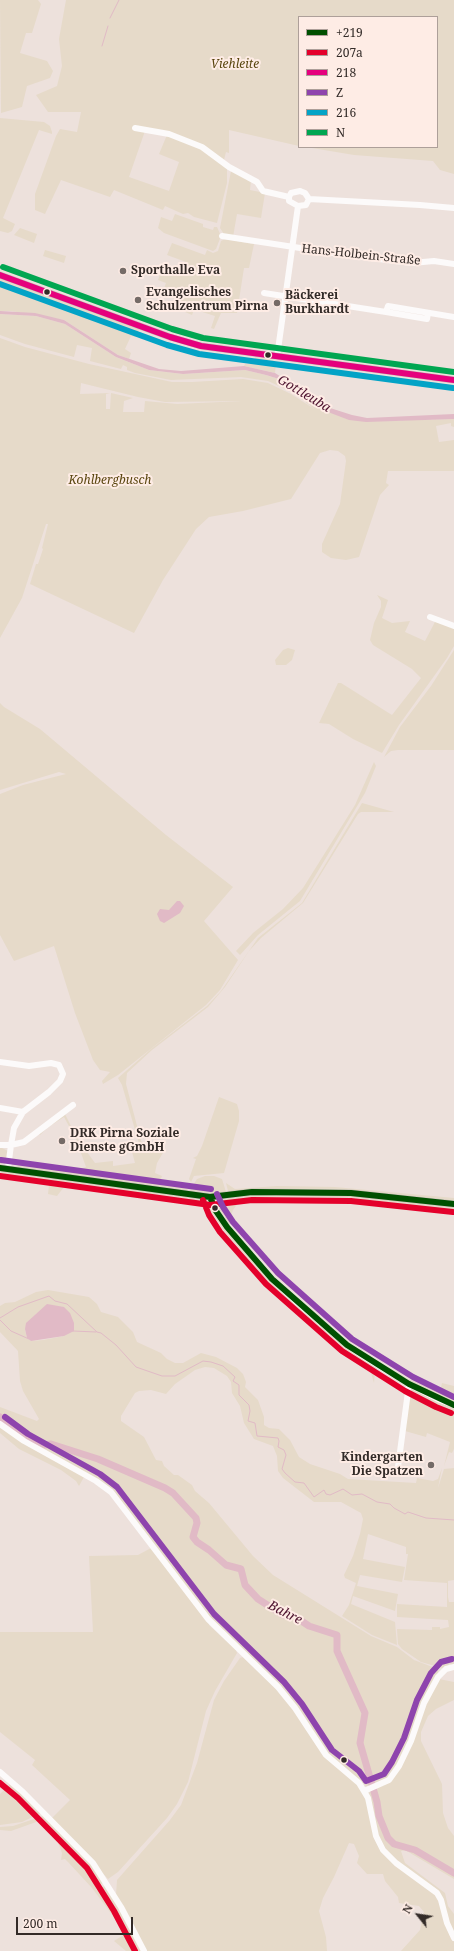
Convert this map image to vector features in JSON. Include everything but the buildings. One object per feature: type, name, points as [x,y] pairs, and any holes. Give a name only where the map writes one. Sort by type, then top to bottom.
[{"type":"main road","points":[[0,275],[183,341],[215,348],[277,357],[454,380]]},
{"type":"main road","points":[[0,1168],[210,1197],[252,1192],[351,1193],[454,1204]]},
{"type":"street","points":[[135,128],[169,134],[202,147],[229,167],[253,180],[264,191],[289,197]]},
{"type":"street","points":[[289,197],[294,192],[300,191],[305,193],[309,199]]},
{"type":"street","points":[[289,197],[291,203],[298,206],[306,205],[309,199]]},
{"type":"street","points":[[309,199],[412,204],[454,208]]},
{"type":"street","points":[[277,357],[298,206]]},
{"type":"street","name":"Hans-Holbein-Straße","points":[[222,236],[292,248],[412,263],[434,261],[454,264]]},
{"type":"street","points":[[264,293],[386,312],[388,306],[454,317]]},
{"type":"street","points":[[430,617],[454,626]]},
{"type":"street","points":[[0,1062],[29,1066],[51,1063],[59,1065],[63,1070],[62,1077],[55,1086],[23,1112],[14,1128],[8,1168]]},
{"type":"street","points":[[0,1145],[11,1146],[24,1142],[73,1105]]},
{"type":"street","points":[[0,1108],[23,1112]]},
{"type":"street","points":[[210,1197],[216,1211],[227,1227],[272,1279],[347,1345],[409,1384],[440,1400],[454,1405]]},
{"type":"street","points":[[398,1467],[409,1384]]},
{"type":"street","points":[[0,1424],[24,1441],[108,1489],[208,1619],[278,1686],[295,1708],[326,1755],[367,1790],[376,1836],[383,1850],[396,1863],[438,1893],[447,1923],[454,1938]]},
{"type":"street","points":[[367,1790],[389,1780],[399,1766],[411,1741],[424,1703],[438,1677],[446,1669],[454,1667]]},
{"type":"street","points":[[0,1772],[57,1826],[101,1873],[135,1931],[144,1951]]},
{"type":"green space","points":[[0,0],[38,0],[41,4],[32,33],[26,33],[20,53],[47,61],[53,71],[50,78],[27,86],[22,107],[1,113]]},
{"type":"green space","name":"Viehleite","points":[[66,0],[454,0],[454,174],[440,170],[433,161],[354,155],[312,148],[438,148],[438,16],[298,16],[298,146],[229,130],[229,153],[226,152],[224,160],[228,165],[195,143],[168,133],[134,127],[145,131],[129,177],[169,191],[179,162],[159,154],[167,135],[201,148],[227,167],[227,183],[217,223],[194,217],[188,213],[183,214],[165,206],[163,210],[114,190],[110,197],[61,180],[45,214],[35,210],[35,194],[56,136],[60,129],[77,132],[81,112],[48,112],[36,95],[57,86],[62,66],[59,39]]},
{"type":"green space","points":[[0,118],[44,122],[50,126],[52,132],[52,134],[39,130],[3,218],[15,224],[12,231],[8,233],[0,231]]},
{"type":"green space","points":[[231,171],[251,180],[250,190],[265,193],[261,218],[237,214],[233,237],[224,234],[220,228]]},
{"type":"green space","points":[[175,214],[203,224],[203,227],[213,230],[214,227],[217,227],[221,236],[216,249],[213,251],[164,233],[158,228],[161,217],[172,221]]},
{"type":"green space","points":[[20,228],[37,234],[34,243],[14,235]]},
{"type":"green space","points":[[225,239],[254,244],[249,268],[244,268],[237,313],[221,313],[214,329],[211,328],[215,316],[196,310],[197,307],[195,307],[192,315],[178,309],[181,301],[162,294],[166,283],[158,280],[163,265],[173,269],[175,265],[184,268],[186,262],[167,255],[172,243],[205,255],[207,250],[213,253],[218,251],[221,241]]},
{"type":"green space","points":[[45,250],[66,256],[64,263],[43,256]]},
{"type":"green space","points":[[0,277],[139,329],[136,337],[131,336],[125,349],[131,353],[129,359],[118,355],[64,320],[11,311],[0,311]]},
{"type":"green space","name":"Kohlbergbusch","points":[[0,314],[36,316],[65,324],[116,357],[149,370],[183,374],[245,370],[266,375],[279,379],[307,398],[361,421],[454,419],[454,427],[451,426],[451,423],[436,426],[439,442],[454,440],[454,471],[388,471],[386,483],[389,485],[380,495],[359,557],[346,560],[331,558],[322,552],[322,544],[340,504],[346,461],[345,456],[338,451],[330,450],[320,453],[291,499],[243,511],[209,517],[196,529],[163,580],[134,633],[30,584],[36,564],[38,564],[43,549],[48,524],[46,524],[22,598],[0,638],[0,338],[25,347],[89,364],[172,382],[243,379],[268,383],[291,394],[316,410],[292,392],[268,381],[241,377],[171,380],[135,373],[127,370],[127,367],[123,365],[121,369],[90,361],[92,348],[77,345],[74,357],[25,344],[0,335]],"holes":[[[81,383],[165,402],[242,401],[177,404],[145,401],[144,412],[123,412],[124,401],[133,398],[111,393],[110,409],[106,409],[106,394],[110,393],[80,394]]]},
{"type":"green space","points":[[255,357],[273,360],[276,363],[275,373],[244,366],[245,364],[254,364]]},
{"type":"green space","points":[[377,595],[388,600],[382,618],[392,623],[410,621],[405,632],[425,641],[436,620],[454,627],[454,646],[399,725],[382,753],[353,739],[329,724],[319,723],[338,683],[341,683],[392,715],[421,678],[412,669],[373,645],[370,640],[374,623],[381,607],[381,601]]},
{"type":"green space","points":[[288,648],[295,650],[292,660],[286,665],[276,665],[275,660],[283,650]]},
{"type":"green space","points":[[454,650],[454,750],[398,750],[391,751],[384,757],[400,727],[431,686]]},
{"type":"green space","points":[[0,703],[40,729],[166,835],[233,887],[204,921],[238,960],[220,990],[206,1005],[118,1075],[103,1084],[102,1081],[110,1072],[100,1070],[93,1060],[75,1013],[54,946],[14,961],[0,935],[0,794],[23,785],[66,774],[59,772],[0,790]]},
{"type":"green space","points":[[374,762],[376,766],[365,793],[300,901],[258,935],[240,955],[236,951],[253,933],[283,909],[303,888],[355,805]]},
{"type":"green space","points":[[362,803],[394,812],[361,812],[358,814],[303,903],[261,938],[249,951],[225,987],[208,1007],[152,1050],[127,1073],[126,1084],[141,1141],[147,1148],[164,1151],[157,1163],[155,1173],[162,1176],[160,1181],[188,1189],[185,1191],[17,1168],[18,1164],[50,1168],[49,1165],[76,1170],[86,1167],[76,1139],[64,1117],[47,1128],[40,1135],[39,1134],[65,1114],[77,1138],[95,1163],[113,1161],[113,1166],[135,1163],[131,1148],[140,1147],[122,1085],[118,1078],[151,1049],[207,1006],[221,991],[258,938],[302,903]]},
{"type":"green space","points":[[219,1097],[237,1104],[239,1111],[239,1121],[224,1173],[194,1176],[191,1182],[189,1179],[196,1159],[193,1158],[197,1156],[202,1146]]},
{"type":"green space","points":[[0,1147],[8,1151],[7,1160],[0,1165]]},
{"type":"green space","points":[[1,1170],[207,1200],[271,1280],[378,1367],[375,1371],[374,1383],[369,1366],[344,1348],[268,1282],[224,1231],[207,1205],[190,1200],[69,1187],[64,1187],[57,1196],[48,1194],[49,1185],[41,1183],[41,1180],[0,1174]]},
{"type":"green space","points":[[205,1176],[214,1176],[222,1179],[226,1192],[219,1195],[192,1192],[190,1190],[197,1179]]},
{"type":"green space","points":[[226,1183],[235,1189],[277,1186],[335,1187],[454,1198],[454,1202],[370,1192],[228,1191]]},
{"type":"green space","points":[[253,1195],[351,1195],[454,1207],[454,1210],[352,1198],[275,1197],[241,1199],[233,1210],[230,1218],[230,1227],[273,1277],[300,1301],[320,1316],[319,1318],[273,1278],[228,1227],[224,1218],[226,1216],[220,1215],[216,1205],[217,1200]]},
{"type":"green space","points":[[48,1290],[89,1297],[97,1304],[101,1312],[118,1317],[133,1332],[137,1342],[161,1353],[167,1359],[175,1363],[183,1363],[201,1353],[216,1357],[237,1368],[243,1374],[246,1382],[245,1387],[258,1400],[264,1417],[264,1425],[269,1428],[279,1429],[290,1440],[299,1457],[310,1464],[340,1474],[348,1479],[416,1483],[417,1478],[433,1481],[438,1479],[442,1468],[438,1488],[444,1469],[454,1468],[454,1580],[448,1581],[448,1597],[449,1602],[454,1602],[454,1665],[449,1664],[448,1666],[442,1668],[421,1662],[402,1649],[398,1644],[397,1629],[432,1630],[432,1627],[440,1627],[440,1629],[449,1627],[448,1620],[397,1617],[397,1604],[447,1607],[447,1583],[404,1580],[408,1554],[406,1554],[406,1547],[368,1534],[363,1559],[405,1567],[402,1582],[360,1575],[357,1586],[398,1594],[395,1611],[353,1596],[351,1604],[395,1622],[397,1645],[372,1635],[342,1616],[349,1605],[356,1583],[345,1578],[344,1575],[353,1556],[360,1534],[363,1519],[361,1513],[341,1502],[314,1502],[283,1478],[278,1471],[277,1456],[273,1446],[254,1439],[244,1423],[240,1406],[232,1393],[231,1382],[227,1376],[214,1368],[205,1367],[195,1370],[175,1384],[166,1394],[151,1390],[139,1391],[135,1393],[121,1416],[121,1421],[144,1437],[156,1460],[162,1461],[164,1466],[174,1475],[178,1475],[192,1485],[195,1491],[209,1503],[253,1556],[273,1575],[371,1636],[397,1647],[414,1660],[438,1669],[439,1679],[454,1682],[454,1700],[436,1709],[428,1716],[421,1732],[421,1741],[442,1784],[443,1813],[448,1828],[454,1836],[454,1879],[405,1850],[401,1851],[405,1863],[445,1893],[448,1906],[454,1914],[454,1936],[435,1888],[396,1861],[383,1848],[378,1836],[368,1793],[389,1782],[410,1740],[389,1778],[367,1787],[327,1754],[297,1708],[215,1624],[113,1491],[25,1440],[0,1421],[0,1407],[37,1421],[39,1419],[23,1391],[20,1381],[18,1351],[0,1332],[0,1306],[5,1303],[15,1302],[36,1292]],"holes":[[[41,1311],[64,1336],[31,1341],[27,1338],[25,1329],[35,1315]]]},
{"type":"green space","points":[[391,1369],[408,1379],[440,1392],[442,1383],[454,1386],[454,1403],[433,1395],[390,1371]]},
{"type":"green space","points":[[411,1389],[454,1406],[454,1449],[452,1453],[449,1452],[444,1466],[450,1442],[427,1433],[426,1437],[405,1431]]},
{"type":"green space","points":[[0,1427],[84,1477],[79,1486],[76,1481],[61,1470],[19,1449],[0,1433]]},
{"type":"green space","points":[[151,1548],[209,1622],[209,1625],[236,1650],[237,1653],[215,1691],[206,1711],[188,1782],[177,1804],[167,1818],[118,1872],[108,1879],[52,1818],[70,1800],[32,1765],[35,1760],[0,1732],[0,1632],[93,1632],[89,1556],[138,1555]]},
{"type":"green space","points":[[243,1657],[286,1698],[316,1745],[358,1785],[369,1805],[381,1850],[436,1894],[450,1936],[454,1942],[454,1951],[401,1951],[420,1930],[424,1912],[419,1906],[399,1903],[398,1897],[385,1881],[383,1874],[367,1874],[357,1863],[359,1856],[354,1844],[349,1843],[323,1898],[319,1911],[326,1937],[327,1951],[146,1951],[137,1931],[116,1895],[117,1880],[170,1820],[181,1805],[197,1763],[214,1700],[224,1681],[240,1658]]},
{"type":"green space","points":[[11,1783],[41,1813],[22,1822],[0,1825],[0,1794]]},
{"type":"green space","points":[[43,1816],[91,1863],[104,1882],[96,1888],[97,1891],[106,1885],[142,1951],[126,1951],[114,1941],[125,1934],[122,1928],[92,1888],[65,1859],[61,1860],[62,1853],[59,1845],[54,1833],[46,1823],[39,1821],[11,1831],[0,1830],[0,1827],[13,1826]]},
{"type":"water","name":"Gottleuba","points":[[0,311],[35,313],[64,320],[118,355],[159,369],[181,371],[244,366],[275,373],[330,408],[352,415],[367,418],[454,414],[454,419],[366,422],[349,420],[328,412],[279,379],[245,370],[183,374],[149,370],[116,357],[65,324],[36,316],[0,314]]},
{"type":"water","points":[[177,901],[180,901],[184,906],[180,913],[164,923],[160,921],[157,914],[160,909],[169,910]]},
{"type":"water","points":[[47,1304],[64,1307],[70,1313],[74,1323],[74,1331],[64,1336],[31,1341],[27,1338],[25,1329],[26,1323]]},
{"type":"waterway","points":[[110,18],[119,0]]},
{"type":"waterway","points":[[102,46],[108,26]]},
{"type":"waterway","points":[[0,1318],[18,1307],[49,1296],[55,1301],[67,1304],[97,1332],[101,1333],[116,1345],[136,1367],[162,1376],[175,1376],[203,1361],[223,1366],[235,1377],[233,1381],[239,1385],[239,1395],[249,1405],[250,1411],[248,1421],[255,1423],[257,1436],[278,1438],[278,1447],[284,1450],[286,1455],[282,1469],[295,1482],[304,1483],[314,1497],[324,1490],[326,1494],[330,1495],[343,1489],[352,1495],[362,1494],[377,1502],[390,1504],[405,1514],[408,1512],[426,1518],[454,1520]]},
{"type":"waterway","points":[[0,1320],[11,1331],[29,1339]]},
{"type":"waterway","points":[[73,1331],[96,1332]]},
{"type":"waterway","name":"Bahre","points":[[0,1417],[16,1431],[45,1445],[51,1444],[98,1459],[165,1488],[173,1493],[196,1518],[197,1523],[193,1537],[197,1542],[226,1565],[241,1569],[245,1585],[258,1599],[283,1615],[294,1616],[309,1626],[337,1635],[337,1651],[365,1713],[360,1743],[377,1802],[379,1816],[388,1838],[394,1844],[415,1850],[454,1873]]},
{"type":"transit line","name":"N","points":[[3,267],[172,329],[203,338],[454,372]]},
{"type":"transit line","name":"218","points":[[0,275],[170,337],[201,346],[454,380]]},
{"type":"transit line","name":"216","points":[[0,284],[167,345],[199,354],[453,388]]},
{"type":"transit line","name":"Z","points":[[1,1160],[211,1189]]},
{"type":"transit line","name":"+219","points":[[0,1168],[210,1197],[252,1192],[351,1193],[454,1204]]},
{"type":"transit line","name":"207a","points":[[0,1176],[210,1205],[252,1200],[351,1201],[453,1212]]},
{"type":"transit line","name":"Z","points":[[217,1194],[223,1207],[233,1222],[278,1273],[352,1339],[413,1377],[454,1397]]},
{"type":"transit line","name":"+219","points":[[210,1197],[216,1211],[227,1227],[272,1279],[347,1345],[409,1384],[454,1405]]},
{"type":"transit line","name":"207a","points":[[203,1200],[209,1215],[220,1232],[266,1284],[342,1351],[405,1391],[451,1413]]},
{"type":"transit line","name":"Z","points":[[5,1417],[28,1434],[100,1474],[117,1487],[214,1614],[284,1682],[302,1704],[332,1750],[359,1771],[366,1781],[384,1774],[404,1738],[417,1700],[431,1673],[441,1662],[452,1659]]},
{"type":"transit line","name":"207a","points":[[0,1783],[18,1798],[87,1868],[114,1911],[135,1951]]},
{"type":"place","name":"Sporthalle Eva","points":[[123,271]]},
{"type":"place","name":"Evangelisches Schulzentrum Pirna","points":[[138,300]]},
{"type":"place","name":"Bäckerei Burkhardt","points":[[277,303]]},
{"type":"place","name":"DRK Pirna Soziale Dienste gGmbH","points":[[62,1141]]},
{"type":"place","name":"Kindergarten Die Spatzen","points":[[431,1465]]}]
